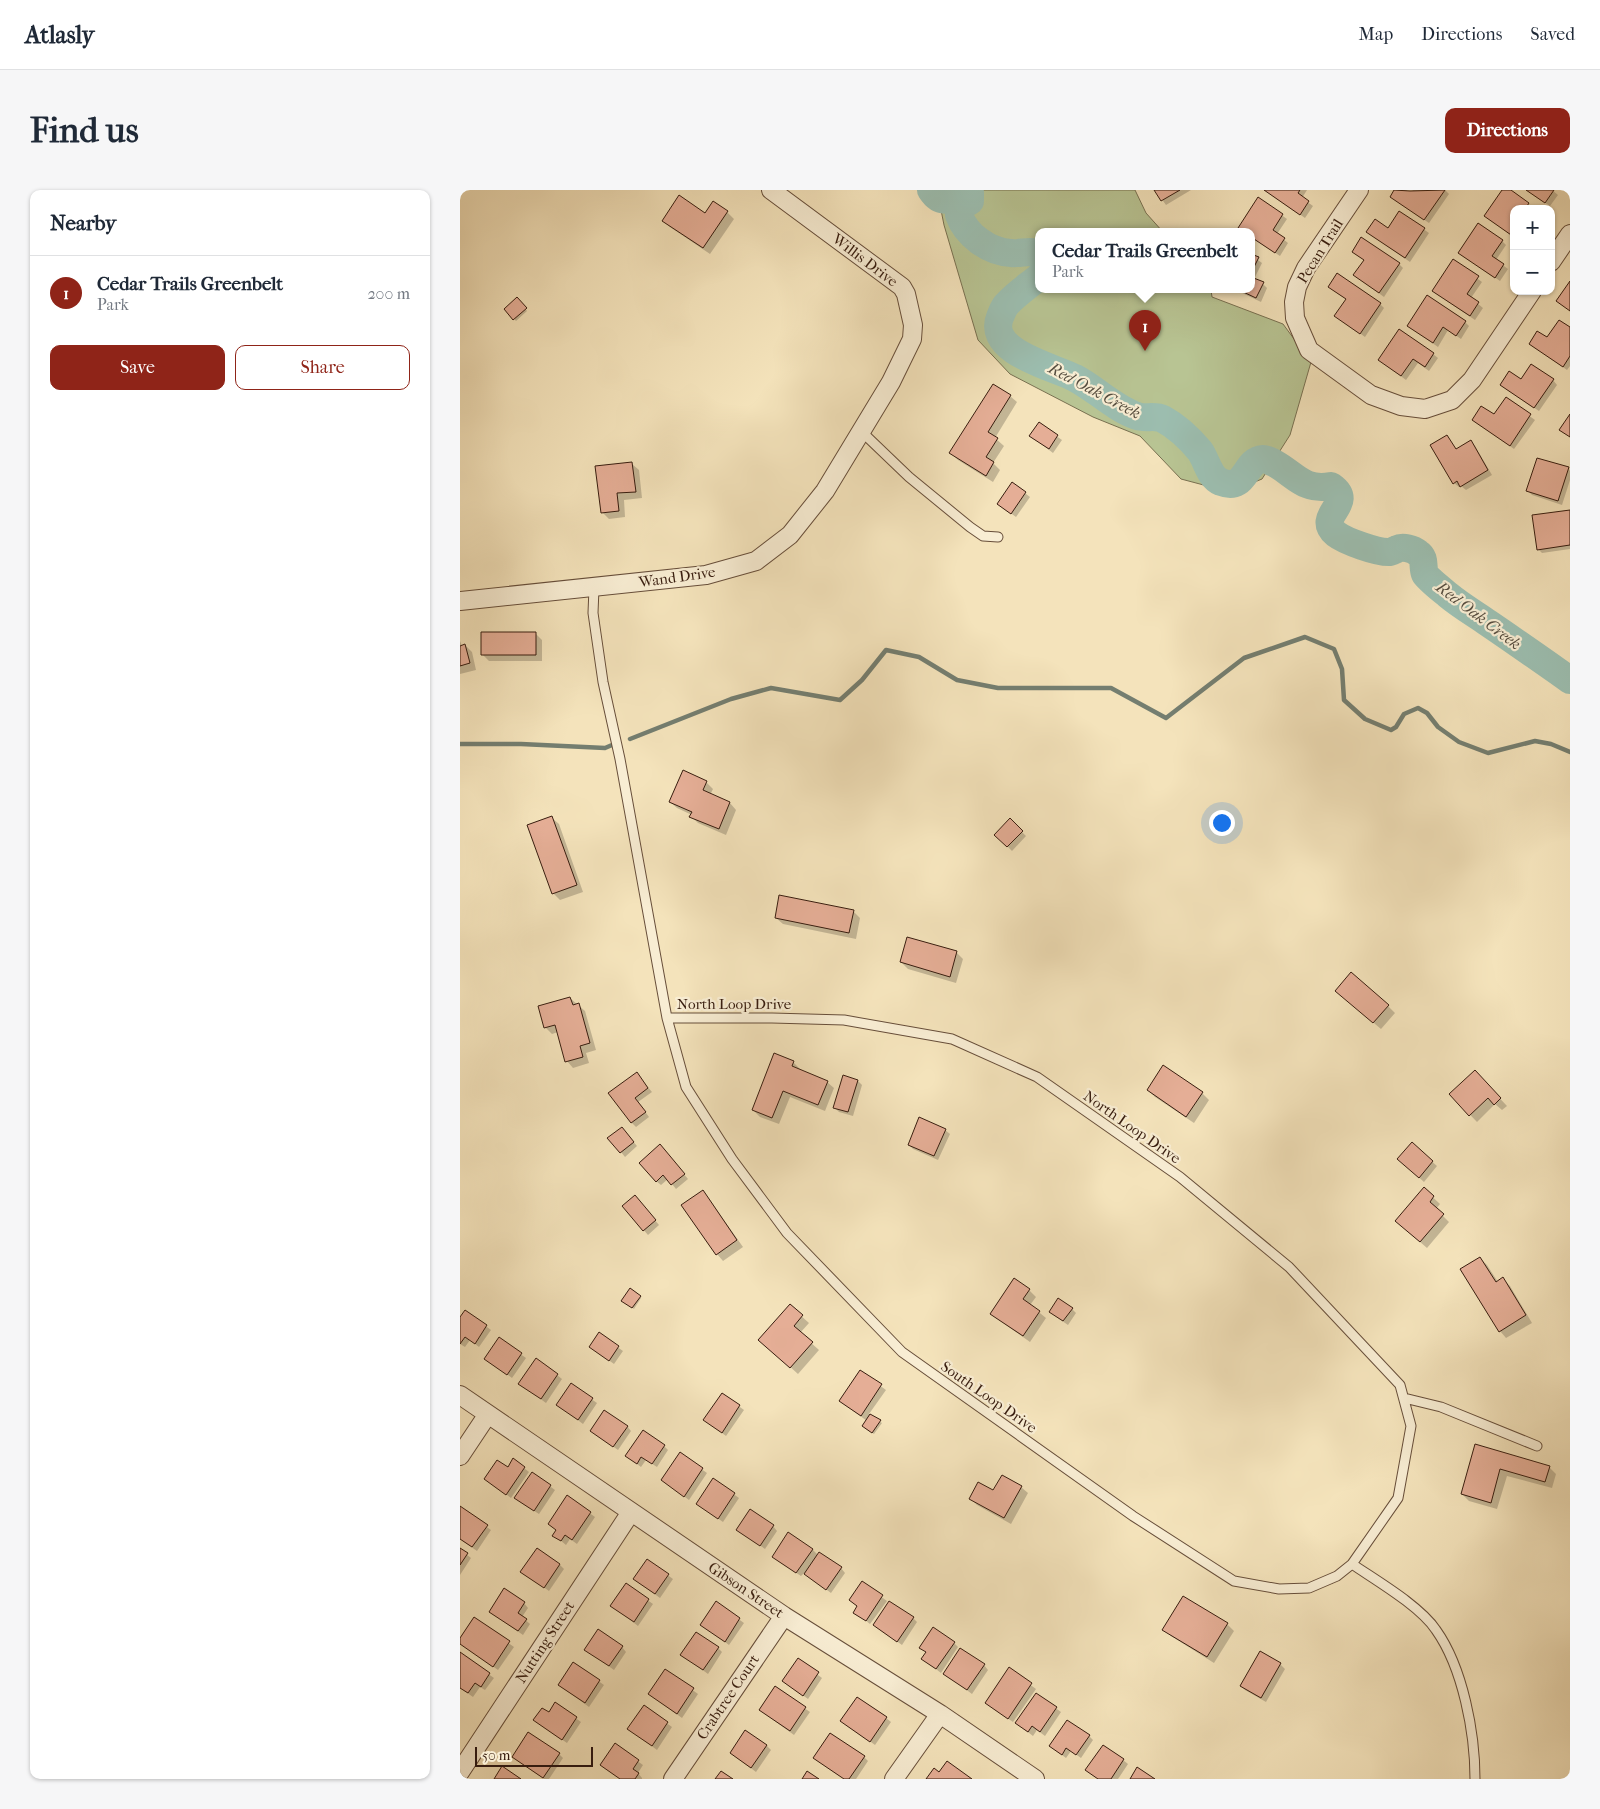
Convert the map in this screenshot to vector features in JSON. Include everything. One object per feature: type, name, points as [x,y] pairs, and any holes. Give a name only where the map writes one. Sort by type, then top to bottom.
[{"type":"street","name":"Willis Drive","points":[[771,190],[902,287],[913,325],[912,339],[891,382]]},
{"type":"street","name":"Pecan Trail","points":[[1359,190],[1306,268],[1297,287],[1294,302],[1296,318],[1309,350],[1371,395],[1401,406],[1425,409],[1452,400],[1472,380],[1529,295]]},
{"type":"street","points":[[1555,256],[1570,234]]},
{"type":"street","name":"Wand Drive","points":[[460,601],[706,575],[756,561],[790,535],[825,491],[891,382]]},
{"type":"street","name":"Gibson Street","points":[[460,1395],[784,1616],[940,1714],[1036,1779]]},
{"type":"street","points":[[460,1456],[488,1414]]},
{"type":"street","name":"Nutting Street","points":[[460,1772],[631,1512]]},
{"type":"street","name":"Crabtree Court","points":[[673,1779],[784,1616]]},
{"type":"street","points":[[894,1779],[940,1714]]},
{"type":"lane","points":[[861,431],[909,477],[970,527],[983,536],[998,537]]},
{"type":"lane","name":"South Loop Drive","points":[[594,588],[593,613],[603,682],[620,759],[667,1018],[686,1087],[732,1159],[787,1233],[902,1352],[1133,1516],[1234,1581],[1279,1589],[1309,1588],[1337,1576],[1352,1564],[1398,1498]]},
{"type":"lane","name":"North Loop Drive","points":[[667,1018],[844,1020],[952,1039],[1037,1077],[1180,1177],[1289,1267],[1400,1385],[1411,1426],[1398,1498]]},
{"type":"lane","points":[[1404,1398],[1441,1407],[1536,1446]]},
{"type":"lane","points":[[1352,1564],[1415,1609],[1436,1629],[1449,1653],[1465,1696],[1475,1758],[1476,1779]]},
{"type":"green space","points":[[937,190],[1135,190],[1146,213],[1159,228],[1035,228],[1035,293],[1211,293],[1212,297],[1283,324],[1311,362],[1290,435],[1262,479],[1230,492],[1181,479],[1140,436],[1093,417],[1010,374],[978,340],[944,225]]},
{"type":"building","points":[[1154,190],[1180,190],[1161,201]]},
{"type":"building","points":[[1264,190],[1300,190],[1298,193],[1309,201],[1300,215]]},
{"type":"building","points":[[1394,190],[1445,190],[1424,220],[1390,197]]},
{"type":"building","points":[[1502,190],[1511,190],[1529,203],[1528,205],[1510,205],[1510,234],[1484,216]]},
{"type":"building","points":[[1526,190],[1554,190],[1545,203]]},
{"type":"building","points":[[679,195],[705,213],[713,201],[728,211],[703,248],[662,221]]},
{"type":"building","points":[[1258,197],[1283,214],[1273,230],[1285,238],[1275,253],[1255,240],[1255,228],[1238,228]]},
{"type":"building","points":[[1399,211],[1425,228],[1405,258],[1366,232],[1375,219],[1388,228]]},
{"type":"building","points":[[1478,223],[1503,240],[1492,256],[1504,264],[1495,278],[1458,253]]},
{"type":"building","points":[[1361,237],[1400,263],[1379,293],[1353,275],[1364,260],[1352,252]]},
{"type":"building","points":[[1255,256],[1259,257],[1255,265]]},
{"type":"building","points":[[1453,259],[1479,276],[1467,294],[1479,302],[1470,316],[1432,291]]},
{"type":"building","points":[[1337,273],[1381,303],[1360,334],[1334,316],[1346,299],[1328,287]]},
{"type":"building","points":[[1255,279],[1264,282],[1256,298],[1245,293],[1255,293]]},
{"type":"building","points":[[1570,281],[1570,311],[1556,301]]},
{"type":"building","points":[[1427,295],[1466,321],[1456,336],[1443,327],[1433,343],[1407,326]]},
{"type":"building","points":[[517,297],[527,308],[513,320],[504,309]]},
{"type":"building","points":[[1559,320],[1570,327],[1570,356],[1563,367],[1529,344],[1537,331],[1547,337]]},
{"type":"building","points":[[1399,329],[1434,353],[1425,367],[1413,359],[1401,376],[1378,360]]},
{"type":"building","points":[[1531,364],[1554,379],[1534,408],[1500,385],[1509,371],[1521,379]]},
{"type":"building","points":[[993,384],[1011,395],[988,432],[998,438],[986,457],[994,462],[986,476],[949,453]]},
{"type":"building","points":[[1506,397],[1531,414],[1510,446],[1472,420],[1481,406],[1494,414]]},
{"type":"building","points":[[1570,414],[1570,437],[1559,430]]},
{"type":"building","points":[[1039,422],[1058,435],[1049,449],[1029,436]]},
{"type":"building","points":[[1447,435],[1456,449],[1471,440],[1488,470],[1460,487],[1457,481],[1453,484],[1430,445]]},
{"type":"building","points":[[1537,458],[1569,467],[1558,501],[1526,491]]},
{"type":"building","points":[[632,462],[636,492],[617,493],[619,511],[601,513],[595,466]]},
{"type":"building","points":[[1012,482],[1026,492],[1011,514],[997,504]]},
{"type":"building","points":[[1570,510],[1570,545],[1537,550],[1532,515]]},
{"type":"building","points":[[481,632],[536,632],[536,655],[481,655]]},
{"type":"building","points":[[465,644],[470,663],[460,666],[460,646]]},
{"type":"building","points":[[683,770],[707,781],[703,790],[730,802],[719,829],[689,817],[692,812],[669,802]]},
{"type":"building","points":[[552,816],[577,885],[552,894],[527,825]]},
{"type":"building","points":[[1010,818],[1023,831],[1007,847],[994,835]]},
{"type":"building","points":[[779,895],[854,910],[849,933],[775,918]]},
{"type":"building","points":[[907,937],[957,951],[950,977],[900,962]]},
{"type":"building","points":[[1351,972],[1389,1005],[1373,1023],[1335,991]]},
{"type":"building","points":[[570,997],[573,1005],[579,1003],[590,1043],[580,1046],[583,1057],[565,1062],[555,1025],[544,1028],[538,1006]]},
{"type":"building","points":[[774,1053],[794,1061],[792,1066],[828,1081],[818,1105],[783,1091],[772,1118],[752,1110]]},
{"type":"building","points":[[1163,1065],[1203,1092],[1186,1117],[1147,1090]]},
{"type":"building","points":[[1475,1070],[1501,1098],[1494,1105],[1488,1098],[1469,1116],[1449,1094]]},
{"type":"building","points":[[637,1072],[648,1088],[635,1098],[646,1112],[631,1123],[608,1093]]},
{"type":"building","points":[[843,1075],[858,1080],[848,1112],[833,1108]]},
{"type":"building","points":[[919,1117],[946,1129],[934,1156],[908,1145]]},
{"type":"building","points":[[622,1127],[634,1142],[620,1153],[607,1138]]},
{"type":"building","points":[[1412,1142],[1433,1161],[1419,1178],[1397,1159]]},
{"type":"building","points":[[660,1144],[685,1174],[671,1185],[663,1175],[656,1182],[639,1163]]},
{"type":"building","points":[[1424,1187],[1434,1196],[1430,1202],[1444,1214],[1420,1242],[1395,1221]]},
{"type":"building","points":[[703,1190],[737,1240],[716,1255],[681,1205]]},
{"type":"building","points":[[635,1195],[656,1220],[643,1231],[622,1206]]},
{"type":"building","points":[[1480,1257],[1496,1282],[1503,1277],[1526,1315],[1499,1332],[1460,1269]]},
{"type":"building","points":[[1014,1278],[1030,1289],[1023,1299],[1040,1311],[1023,1336],[990,1314]]},
{"type":"building","points":[[630,1288],[641,1296],[632,1308],[621,1301]]},
{"type":"building","points":[[1058,1298],[1073,1308],[1063,1321],[1049,1312]]},
{"type":"building","points":[[790,1304],[803,1315],[794,1326],[813,1342],[790,1368],[758,1340]]},
{"type":"building","points":[[465,1310],[487,1325],[475,1344],[465,1337],[460,1344],[460,1317]]},
{"type":"building","points":[[599,1332],[619,1346],[609,1361],[589,1347]]},
{"type":"building","points":[[499,1337],[522,1353],[507,1375],[484,1359]]},
{"type":"building","points":[[536,1358],[558,1374],[541,1399],[518,1384]]},
{"type":"building","points":[[860,1370],[882,1384],[861,1416],[839,1401]]},
{"type":"building","points":[[571,1383],[593,1398],[578,1420],[556,1405]]},
{"type":"building","points":[[722,1393],[740,1405],[722,1433],[703,1420]]},
{"type":"building","points":[[604,1410],[628,1426],[613,1447],[590,1431]]},
{"type":"building","points":[[870,1414],[881,1420],[872,1433],[862,1426]]},
{"type":"building","points":[[643,1430],[665,1445],[652,1464],[641,1457],[637,1464],[625,1456]]},
{"type":"building","points":[[1475,1444],[1550,1466],[1545,1482],[1500,1469],[1491,1503],[1461,1494]]},
{"type":"building","points":[[680,1452],[703,1468],[684,1497],[661,1480]]},
{"type":"building","points":[[513,1458],[525,1467],[506,1495],[484,1479],[497,1460],[508,1467]]},
{"type":"building","points":[[532,1472],[551,1485],[534,1511],[514,1498]]},
{"type":"building","points":[[1002,1475],[1022,1486],[1004,1518],[969,1499],[978,1482],[993,1490]]},
{"type":"building","points":[[713,1478],[735,1493],[718,1519],[696,1504]]},
{"type":"building","points":[[567,1495],[591,1512],[572,1540],[565,1535],[561,1541],[552,1536],[556,1530],[548,1524]]},
{"type":"building","points":[[460,1506],[488,1525],[472,1547],[460,1539]]},
{"type":"building","points":[[750,1509],[774,1525],[760,1546],[736,1530]]},
{"type":"building","points":[[788,1532],[813,1549],[796,1573],[772,1557]]},
{"type":"building","points":[[460,1548],[468,1553],[460,1565]]},
{"type":"building","points":[[537,1548],[560,1564],[544,1588],[520,1572]]},
{"type":"building","points":[[819,1552],[842,1567],[826,1590],[804,1574]]},
{"type":"building","points":[[647,1559],[669,1574],[655,1594],[633,1579]]},
{"type":"building","points":[[862,1581],[883,1595],[866,1621],[853,1613],[857,1606],[849,1600]]},
{"type":"building","points":[[626,1583],[649,1599],[634,1622],[610,1606]]},
{"type":"building","points":[[504,1588],[525,1602],[518,1613],[527,1619],[518,1631],[489,1612]]},
{"type":"building","points":[[1183,1596],[1228,1623],[1207,1657],[1162,1630]]},
{"type":"building","points":[[716,1601],[740,1618],[725,1642],[700,1625]]},
{"type":"building","points":[[889,1601],[914,1617],[897,1642],[873,1625]]},
{"type":"building","points":[[474,1617],[510,1641],[493,1667],[460,1644],[460,1638]]},
{"type":"building","points":[[933,1627],[955,1642],[936,1669],[921,1659],[926,1652],[919,1648]]},
{"type":"building","points":[[598,1629],[623,1646],[609,1666],[584,1650]]},
{"type":"building","points":[[696,1632],[719,1647],[703,1670],[680,1655]]},
{"type":"building","points":[[960,1648],[985,1664],[967,1690],[943,1674]]},
{"type":"building","points":[[1260,1651],[1281,1663],[1261,1698],[1240,1686]]},
{"type":"building","points":[[460,1652],[490,1673],[481,1687],[475,1683],[468,1693],[460,1688]]},
{"type":"building","points":[[798,1658],[819,1672],[803,1696],[782,1681]]},
{"type":"building","points":[[573,1662],[600,1680],[585,1703],[558,1685]]},
{"type":"building","points":[[1009,1667],[1032,1683],[1008,1719],[985,1703]]},
{"type":"building","points":[[665,1669],[694,1688],[677,1714],[648,1694]]},
{"type":"building","points":[[775,1686],[806,1707],[790,1731],[759,1710]]},
{"type":"building","points":[[1036,1693],[1057,1707],[1040,1732],[1032,1726],[1028,1732],[1015,1723]]},
{"type":"building","points":[[857,1697],[887,1717],[870,1742],[840,1721]]},
{"type":"building","points":[[555,1702],[577,1717],[562,1740],[533,1720],[542,1708],[549,1712]]},
{"type":"building","points":[[644,1705],[668,1722],[652,1746],[627,1729]]},
{"type":"building","points":[[1067,1720],[1090,1735],[1076,1755],[1066,1748],[1062,1755],[1049,1746]]},
{"type":"building","points":[[745,1730],[767,1745],[751,1768],[730,1753]]},
{"type":"building","points":[[528,1732],[560,1753],[543,1778],[512,1757]]},
{"type":"building","points":[[830,1733],[865,1756],[849,1779],[844,1779],[813,1758]]},
{"type":"building","points":[[615,1743],[639,1760],[633,1769],[639,1773],[635,1779],[620,1779],[600,1765]]},
{"type":"building","points":[[1103,1745],[1124,1759],[1111,1779],[1098,1779],[1085,1770]]},
{"type":"building","points":[[947,1761],[972,1779],[926,1779],[934,1768],[939,1772]]},
{"type":"building","points":[[502,1766],[521,1779],[494,1779]]},
{"type":"building","points":[[1137,1767],[1155,1779],[1130,1779]]},
{"type":"building","points":[[721,1771],[733,1779],[715,1779]]},
{"type":"building","points":[[807,1771],[819,1779],[802,1779]]},
{"type":"waterway","name":"Red Oak Creek","points":[[931,190],[943,200],[965,190],[970,193],[970,201],[963,205],[959,215],[973,236],[987,246],[1003,252],[1035,252]]},
{"type":"waterway","name":"Red Oak Creek","points":[[1035,280],[1004,307],[1000,317],[998,329],[1003,340],[1012,349],[1038,363],[1075,378],[1129,413],[1140,417],[1160,418],[1168,422],[1196,446],[1211,473],[1221,482],[1236,483],[1252,464],[1263,459],[1274,463],[1306,484],[1321,487],[1331,486],[1338,492],[1340,498],[1330,521],[1331,527],[1336,534],[1354,543],[1378,551],[1390,552],[1399,548],[1408,548],[1416,552],[1422,557],[1425,574],[1453,599],[1570,680]]},
{"type":"waterway","points":[[630,739],[731,699],[771,688],[840,700],[862,680],[886,650],[919,657],[957,680],[998,688],[1111,688],[1166,718],[1244,658],[1305,637],[1334,649],[1342,669],[1344,700],[1365,719],[1391,730],[1396,727],[1404,714],[1418,708],[1427,713],[1438,727],[1459,742],[1488,753],[1535,741],[1551,744],[1570,752]]},
{"type":"waterway","points":[[460,744],[521,744],[605,748],[612,745]]},
{"type":"place","name":"Cedar Trails Greenbelt","points":[[1145,351]]}]
